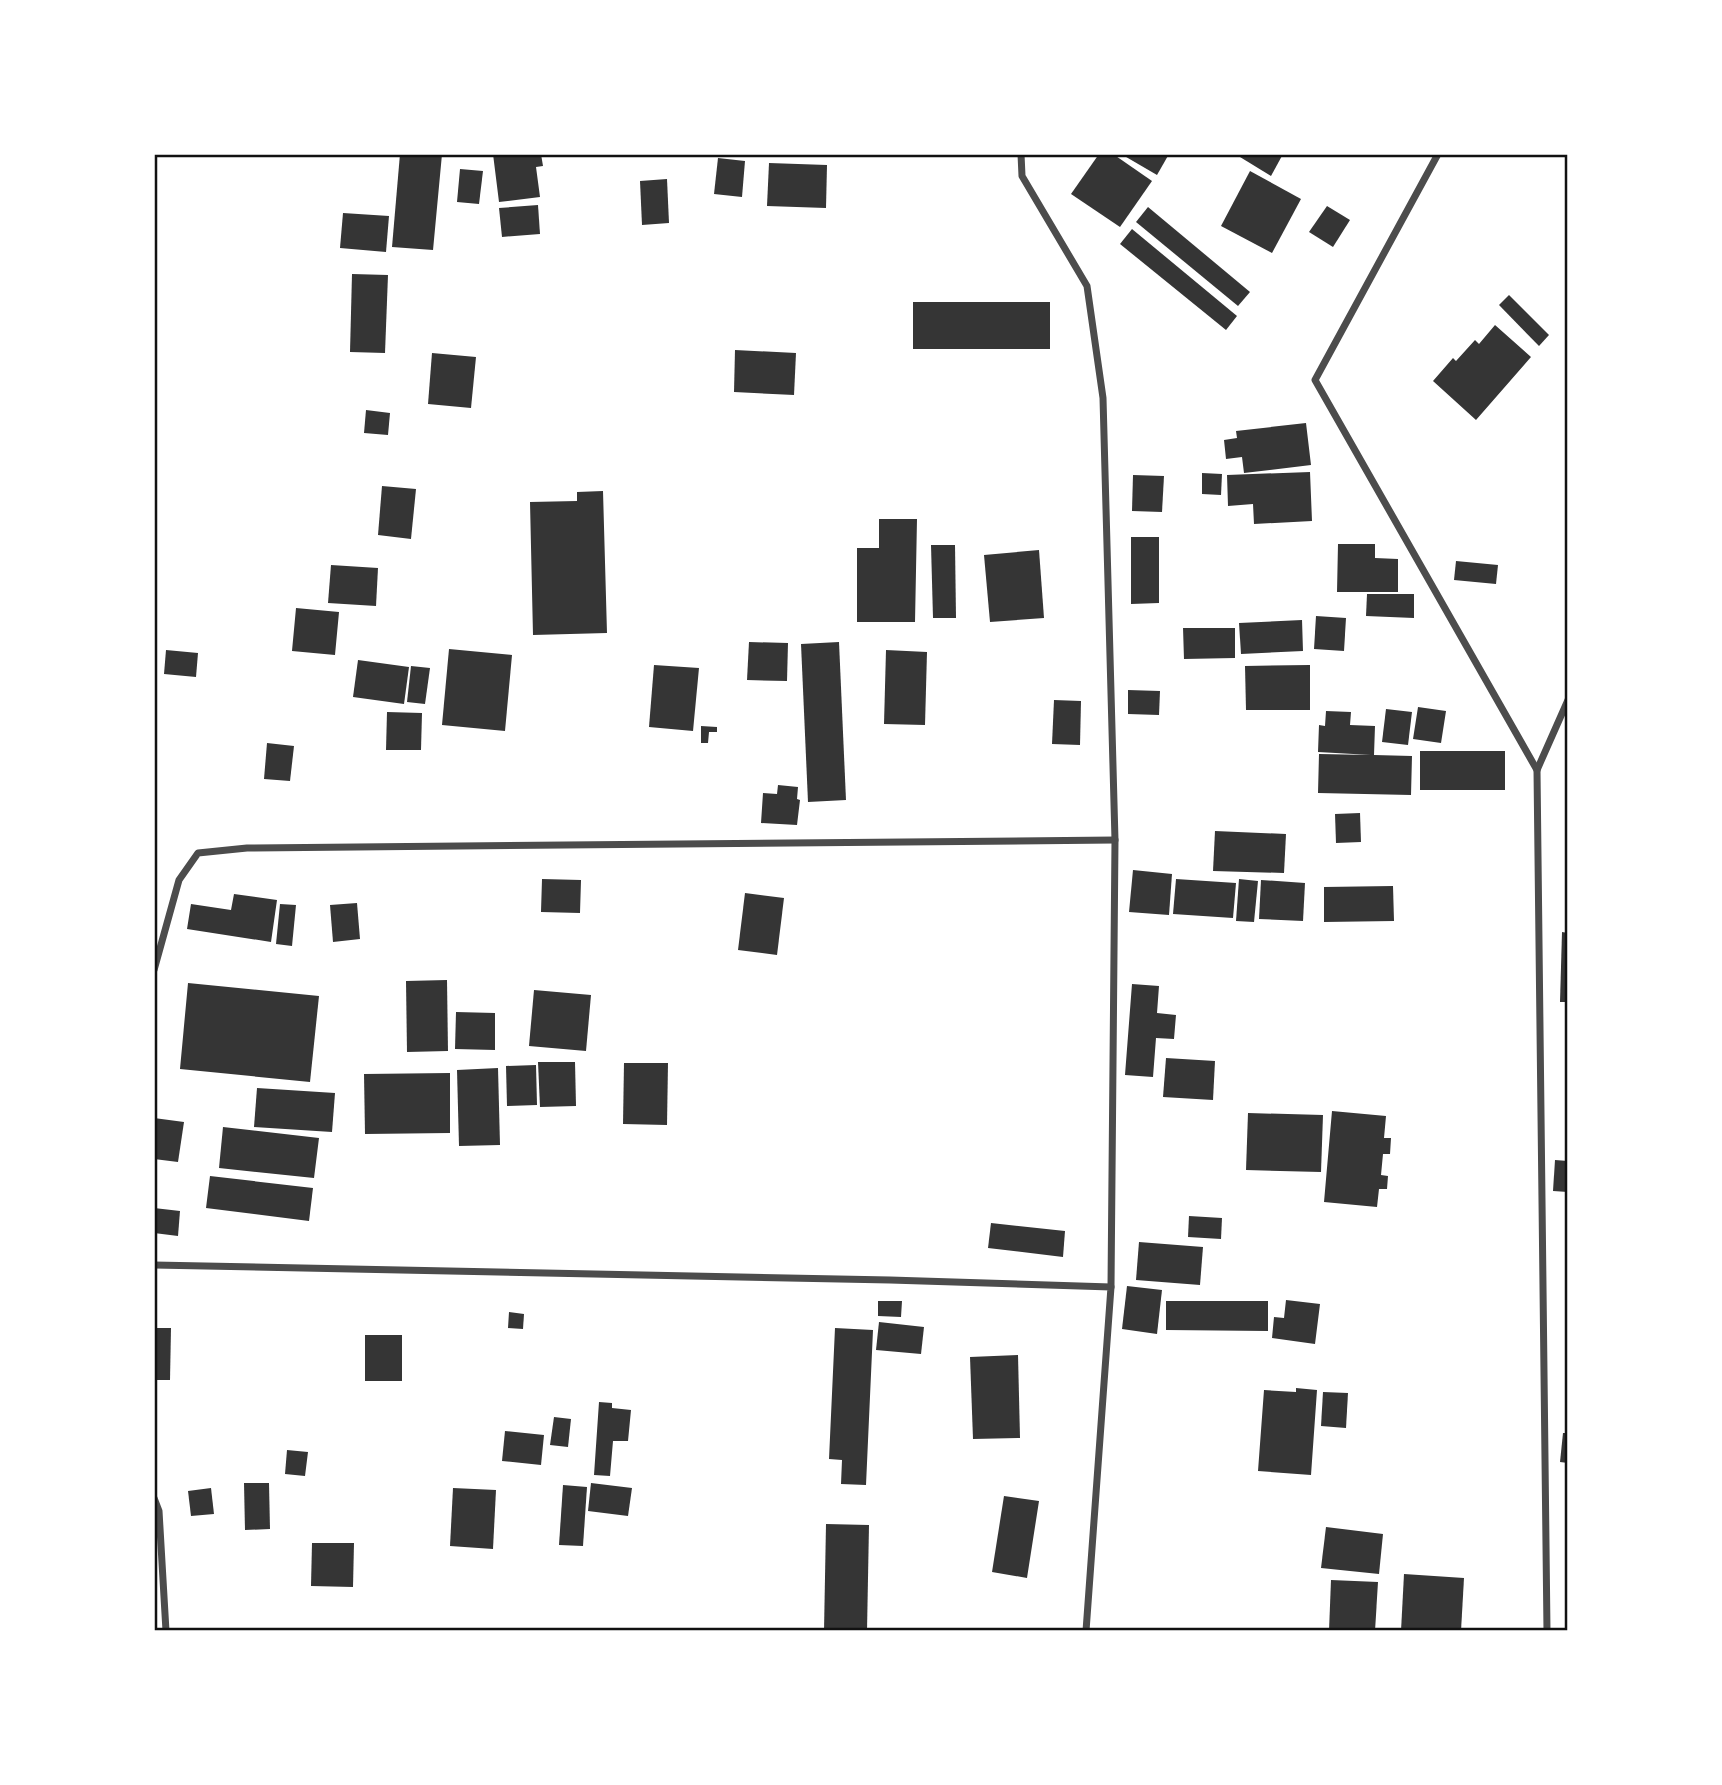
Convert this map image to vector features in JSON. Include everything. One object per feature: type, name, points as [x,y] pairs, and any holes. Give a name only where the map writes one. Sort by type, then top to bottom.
[{"type":"street","points":[[1021,154],[1022,176],[1087,286],[1103,398],[1115,840],[1111,1287],[1086,1631]]},
{"type":"street","points":[[1438,154],[1315,380],[1536,770]]},
{"type":"street","points":[[1547,1631],[1536,770],[1568,700]]},
{"type":"street","points":[[154,970],[179,880],[198,853],[247,848],[1115,840]]},
{"type":"street","points":[[154,1265],[1111,1287]]},
{"type":"street","points":[[154,1498],[159,1511],[166,1631]]},
{"type":"building","points":[[400,154],[442,154],[433,250],[392,247]]},
{"type":"building","points":[[493,154],[541,154],[543,166],[536,167],[540,197],[499,202]]},
{"type":"building","points":[[1099,154],[1113,154],[1152,181],[1120,227],[1071,194]]},
{"type":"building","points":[[1121,154],[1169,154],[1157,175]]},
{"type":"building","points":[[1241,154],[1283,154],[1271,176],[1240,157]]},
{"type":"building","points":[[718,158],[745,161],[742,197],[714,194]]},
{"type":"building","points":[[769,163],[827,165],[826,208],[767,206]]},
{"type":"building","points":[[460,169],[483,171],[479,204],[457,202]]},
{"type":"building","points":[[1250,171],[1301,199],[1272,253],[1221,226]]},
{"type":"building","points":[[667,179],[669,223],[642,225],[640,181]]},
{"type":"building","points":[[538,205],[540,234],[502,237],[499,208]]},
{"type":"building","points":[[1327,206],[1350,220],[1333,247],[1309,232]]},
{"type":"building","points":[[1148,207],[1250,292],[1238,306],[1136,222]]},
{"type":"building","points":[[343,213],[389,216],[386,252],[340,248]]},
{"type":"building","points":[[1132,229],[1237,316],[1226,330],[1120,244]]},
{"type":"building","points":[[352,274],[388,275],[385,353],[350,352]]},
{"type":"building","points":[[1509,295],[1549,335],[1539,346],[1499,305]]},
{"type":"building","points":[[913,302],[1050,302],[1050,349],[913,349]]},
{"type":"building","points":[[1495,325],[1531,357],[1476,420],[1433,381],[1453,358],[1456,361],[1475,340],[1479,344]]},
{"type":"building","points":[[735,350],[796,353],[794,395],[734,392]]},
{"type":"building","points":[[432,353],[476,357],[471,408],[428,404]]},
{"type":"building","points":[[366,410],[390,413],[388,435],[364,433]]},
{"type":"building","points":[[1306,423],[1311,465],[1244,473],[1242,457],[1226,459],[1224,440],[1237,438],[1236,431]]},
{"type":"building","points":[[1310,472],[1312,521],[1254,524],[1253,504],[1228,506],[1227,475]]},
{"type":"building","points":[[1202,473],[1222,474],[1221,495],[1202,494]]},
{"type":"building","points":[[1133,475],[1164,476],[1162,512],[1132,511]]},
{"type":"building","points":[[382,486],[416,489],[411,539],[378,535]]},
{"type":"building","points":[[603,491],[607,633],[533,635],[530,502],[577,501],[577,492]]},
{"type":"building","points":[[879,519],[917,519],[915,622],[857,622],[857,548],[879,548]]},
{"type":"building","points":[[1131,537],[1159,537],[1159,603],[1131,604]]},
{"type":"building","points":[[1338,544],[1375,544],[1375,558],[1398,559],[1398,592],[1337,592]]},
{"type":"building","points":[[931,545],[955,545],[956,618],[933,618]]},
{"type":"building","points":[[1039,550],[1044,618],[990,622],[984,555]]},
{"type":"building","points":[[1456,561],[1498,565],[1496,584],[1454,580]]},
{"type":"building","points":[[331,565],[378,568],[376,606],[328,603]]},
{"type":"building","points":[[1367,594],[1414,594],[1414,618],[1366,616]]},
{"type":"building","points":[[296,608],[339,612],[335,655],[292,651]]},
{"type":"building","points":[[1316,616],[1346,618],[1344,651],[1314,649]]},
{"type":"building","points":[[1302,620],[1303,651],[1241,654],[1239,623]]},
{"type":"building","points":[[1183,628],[1235,628],[1235,658],[1184,659]]},
{"type":"building","points":[[749,642],[788,643],[787,681],[747,680]]},
{"type":"building","points":[[839,642],[846,800],[808,802],[801,644]]},
{"type":"building","points":[[449,649],[512,655],[505,731],[442,725]]},
{"type":"building","points":[[166,650],[198,653],[196,677],[164,674]]},
{"type":"building","points":[[886,650],[927,652],[925,725],[884,724]]},
{"type":"building","points":[[358,660],[409,667],[404,704],[353,697]]},
{"type":"building","points":[[654,665],[699,668],[693,731],[649,727]]},
{"type":"building","points":[[1310,665],[1310,710],[1246,710],[1245,666]]},
{"type":"building","points":[[411,666],[430,668],[425,704],[407,702]]},
{"type":"building","points":[[1128,690],[1160,691],[1159,715],[1128,714]]},
{"type":"building","points":[[1054,700],[1081,701],[1080,745],[1052,744]]},
{"type":"building","points":[[1418,707],[1446,711],[1441,743],[1413,739]]},
{"type":"building","points":[[1386,709],[1412,712],[1408,745],[1382,742]]},
{"type":"building","points":[[1326,711],[1351,712],[1350,725],[1375,726],[1374,755],[1412,756],[1411,795],[1318,793],[1319,754],[1371,755],[1318,752],[1319,725],[1325,726]]},
{"type":"building","points":[[387,712],[422,713],[421,750],[386,750]]},
{"type":"building","points":[[701,726],[717,727],[717,732],[709,732],[708,743],[701,743]]},
{"type":"building","points":[[267,743],[294,746],[290,781],[264,779]]},
{"type":"building","points":[[1420,751],[1505,751],[1505,790],[1420,790]]},
{"type":"building","points":[[778,785],[798,787],[797,799],[800,800],[797,825],[761,823],[763,793],[777,794]]},
{"type":"building","points":[[1360,813],[1361,842],[1336,843],[1335,814]]},
{"type":"building","points":[[1215,831],[1286,834],[1284,873],[1213,871]]},
{"type":"building","points":[[1133,870],[1172,874],[1169,915],[1129,912]]},
{"type":"building","points":[[542,879],[581,880],[580,913],[541,912]]},
{"type":"building","points":[[1176,879],[1236,883],[1233,918],[1173,914]]},
{"type":"building","points":[[1239,879],[1258,881],[1254,922],[1236,921]]},
{"type":"building","points":[[1261,880],[1305,883],[1303,921],[1259,919]]},
{"type":"building","points":[[1393,886],[1394,921],[1324,922],[1324,887]]},
{"type":"building","points":[[745,893],[784,898],[777,955],[738,950]]},
{"type":"building","points":[[234,894],[277,900],[271,942],[187,929],[191,904],[231,910]]},
{"type":"building","points":[[357,903],[360,939],[333,942],[330,905]]},
{"type":"building","points":[[280,904],[296,905],[292,946],[276,944]]},
{"type":"building","points":[[1562,932],[1568,933],[1568,1002],[1560,1002]]},
{"type":"building","points":[[447,980],[448,1051],[407,1052],[406,981]]},
{"type":"building","points":[[188,983],[319,996],[310,1082],[180,1069]]},
{"type":"building","points":[[1132,984],[1159,986],[1157,1013],[1176,1015],[1174,1039],[1156,1038],[1153,1077],[1125,1075]]},
{"type":"building","points":[[534,990],[591,995],[586,1051],[529,1046]]},
{"type":"building","points":[[456,1012],[495,1013],[495,1050],[455,1049]]},
{"type":"building","points":[[1166,1058],[1215,1061],[1213,1100],[1163,1097]]},
{"type":"building","points":[[538,1062],[575,1062],[576,1106],[540,1107]]},
{"type":"building","points":[[624,1063],[668,1063],[667,1125],[623,1124]]},
{"type":"building","points":[[536,1065],[537,1105],[507,1106],[506,1066]]},
{"type":"building","points":[[498,1068],[500,1145],[459,1146],[457,1070]]},
{"type":"building","points":[[450,1073],[450,1133],[365,1134],[364,1074]]},
{"type":"building","points":[[257,1088],[335,1093],[332,1132],[254,1127]]},
{"type":"building","points":[[1332,1111],[1386,1116],[1384,1138],[1391,1138],[1390,1154],[1383,1154],[1381,1175],[1388,1176],[1387,1189],[1379,1189],[1377,1207],[1324,1202]]},
{"type":"building","points":[[1248,1113],[1323,1115],[1321,1172],[1246,1170]]},
{"type":"building","points":[[154,1118],[184,1122],[178,1162],[154,1159]]},
{"type":"building","points":[[223,1127],[319,1138],[314,1178],[219,1168]]},
{"type":"building","points":[[1555,1160],[1568,1161],[1568,1192],[1553,1191]]},
{"type":"building","points":[[210,1176],[313,1188],[309,1221],[206,1208]]},
{"type":"building","points":[[154,1208],[180,1211],[178,1236],[154,1233]]},
{"type":"building","points":[[1189,1216],[1222,1218],[1221,1239],[1188,1237]]},
{"type":"building","points":[[991,1223],[1065,1231],[1063,1257],[988,1248]]},
{"type":"building","points":[[1139,1242],[1203,1247],[1200,1285],[1136,1280]]},
{"type":"building","points":[[1127,1286],[1162,1290],[1157,1334],[1122,1329]]},
{"type":"building","points":[[1286,1300],[1320,1304],[1315,1344],[1272,1338],[1274,1317],[1284,1318]]},
{"type":"building","points":[[878,1301],[902,1301],[901,1317],[878,1316]]},
{"type":"building","points":[[1166,1301],[1268,1301],[1268,1331],[1166,1330]]},
{"type":"building","points":[[509,1312],[524,1314],[523,1329],[508,1328]]},
{"type":"building","points":[[879,1322],[924,1327],[921,1354],[876,1350]]},
{"type":"building","points":[[154,1328],[171,1328],[170,1380],[154,1380]]},
{"type":"building","points":[[835,1328],[873,1330],[866,1485],[841,1484],[842,1460],[829,1459]]},
{"type":"building","points":[[365,1335],[402,1335],[402,1381],[365,1381]]},
{"type":"building","points":[[1018,1355],[1020,1438],[973,1439],[970,1357]]},
{"type":"building","points":[[1296,1388],[1317,1390],[1311,1475],[1258,1471],[1264,1390],[1296,1392]]},
{"type":"building","points":[[1323,1392],[1348,1393],[1346,1428],[1321,1426]]},
{"type":"building","points":[[599,1402],[612,1403],[612,1408],[631,1410],[628,1441],[613,1441],[610,1476],[594,1475]]},
{"type":"building","points":[[554,1417],[571,1419],[568,1447],[550,1445]]},
{"type":"building","points":[[505,1431],[544,1435],[541,1465],[502,1461]]},
{"type":"building","points":[[1563,1433],[1568,1433],[1568,1463],[1560,1462]]},
{"type":"building","points":[[287,1450],[308,1452],[305,1476],[285,1474]]},
{"type":"building","points":[[244,1483],[269,1483],[270,1529],[245,1530]]},
{"type":"building","points":[[591,1483],[632,1488],[628,1516],[588,1511]]},
{"type":"building","points":[[563,1485],[587,1487],[583,1546],[559,1545]]},
{"type":"building","points":[[211,1488],[214,1514],[191,1516],[188,1491]]},
{"type":"building","points":[[453,1488],[496,1490],[493,1549],[450,1546]]},
{"type":"building","points":[[1004,1496],[1039,1501],[1027,1578],[992,1572]]},
{"type":"building","points":[[826,1524],[869,1525],[867,1631],[824,1631]]},
{"type":"building","points":[[1326,1527],[1383,1534],[1379,1574],[1321,1568]]},
{"type":"building","points":[[312,1543],[354,1543],[353,1587],[311,1586]]},
{"type":"building","points":[[1404,1574],[1464,1578],[1461,1631],[1401,1631]]},
{"type":"building","points":[[1331,1580],[1378,1582],[1375,1631],[1329,1631]]}]
